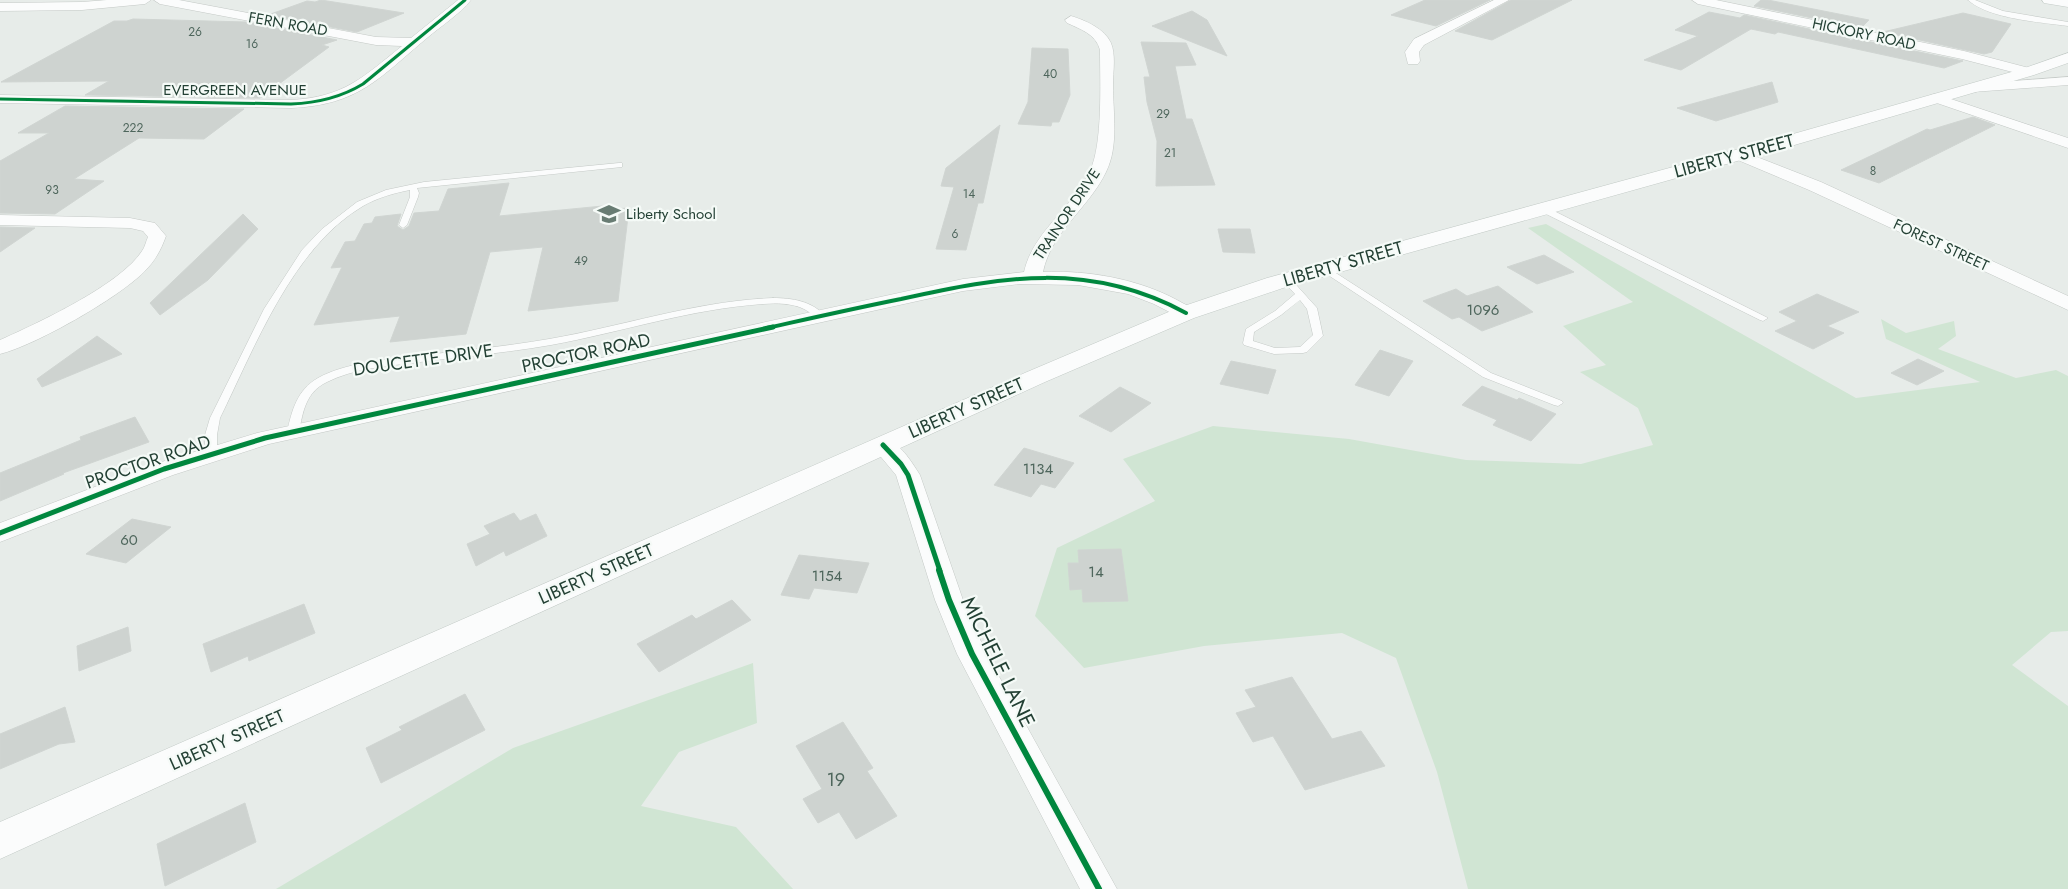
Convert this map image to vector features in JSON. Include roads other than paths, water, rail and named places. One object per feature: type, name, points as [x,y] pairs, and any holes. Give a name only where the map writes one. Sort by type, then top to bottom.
[{"type":"main road","points":[[2049,0],[2068,3]]},
{"type":"main road","name":"LIBERTY STREET","points":[[0,841],[1044,373],[1186,313],[1293,287],[1325,269],[1750,152],[2028,72],[2068,58]]},
{"type":"street","points":[[0,7],[82,6],[145,0]]},
{"type":"street","name":"FERN ROAD","points":[[160,0],[376,40],[416,42]]},
{"type":"street","name":"EVERGREEN AVENUE","points":[[0,99],[311,103],[330,100],[355,90],[465,0]]},
{"type":"street","points":[[1413,61],[1412,52],[1419,42],[1503,0]]},
{"type":"street","name":"HICKORY ROAD","points":[[1698,0],[1964,55],[2028,72]]},
{"type":"street","name":"TRAINOR DRIVE","points":[[1032,278],[1037,257],[1093,180],[1104,153],[1106,43],[1096,32],[1071,20]]},
{"type":"street","name":"LIBERTY STREET","points":[[1972,88],[2068,81]]},
{"type":"street","points":[[1936,98],[2068,143]]},
{"type":"street","name":"FOREST STREET","points":[[1750,152],[1815,186],[2068,304]]},
{"type":"street","name":"FOREST STREET","points":[[1750,152],[1783,160],[1801,177],[1815,186]]},
{"type":"street","points":[[0,220],[130,223],[149,227],[157,236],[150,256],[115,286],[60,319],[0,348]]},
{"type":"street","name":"PROCTOR ROAD","points":[[0,533],[124,483],[211,453],[293,432],[963,285],[998,279],[1080,280],[1116,286],[1162,299],[1186,313]]},
{"type":"street","name":"MICHELE LANE","points":[[883,446],[901,464],[908,475],[950,600],[972,654],[1099,889]]},
{"type":"lane","points":[[1971,0],[1981,6],[1997,11],[2068,24]]},
{"type":"lane","points":[[211,453],[211,435],[219,409],[269,309],[310,244],[360,204],[389,192],[412,186],[451,180],[619,165]]},
{"type":"lane","points":[[403,225],[415,193],[412,186]]},
{"type":"lane","points":[[1541,208],[1763,318]]},
{"type":"lane","points":[[1325,269],[1481,371],[1558,403]]},
{"type":"lane","points":[[1293,287],[1312,308],[1318,336],[1303,350],[1274,351],[1248,343],[1249,331],[1278,313],[1293,287]]},
{"type":"lane","name":"DOUCETTE DRIVE","points":[[293,432],[299,403],[304,394],[321,380],[348,370],[552,342],[737,303],[773,301],[802,304],[810,307],[820,316]]},
{"type":"place","name":"Liberty School","points":[[609,214]]}]
